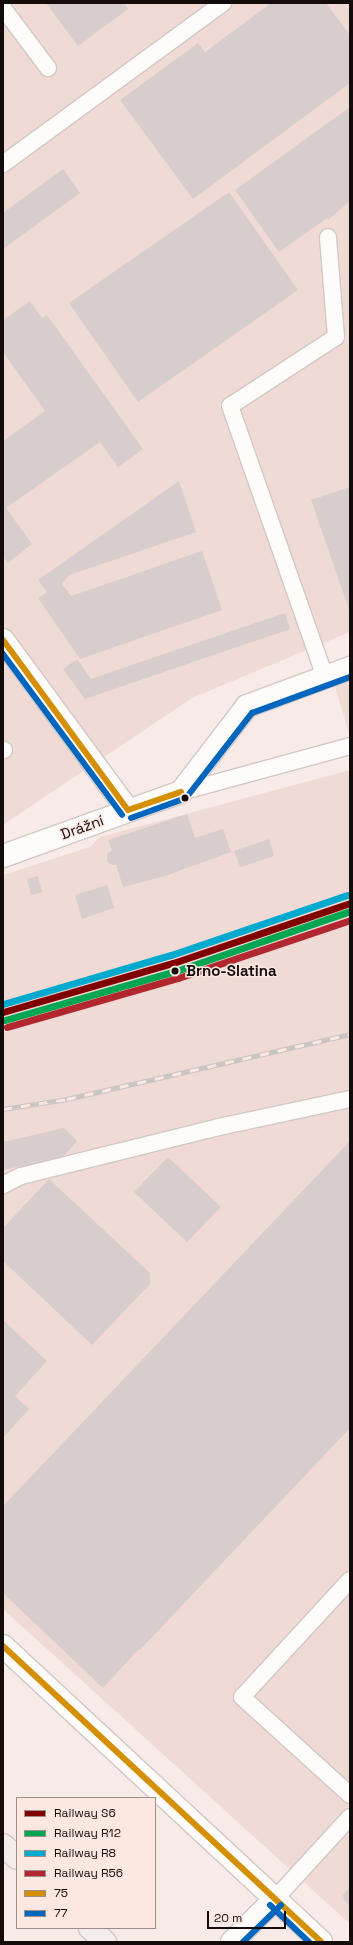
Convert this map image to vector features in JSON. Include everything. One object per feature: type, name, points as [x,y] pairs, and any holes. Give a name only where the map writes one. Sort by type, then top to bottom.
[{"type":"street","points":[[3,640],[128,810]]},
{"type":"street","points":[[181,792],[247,706],[350,668]]},
{"type":"street","name":"Drážní","points":[[3,856],[181,792]]},
{"type":"street","points":[[3,1646],[321,1942]]},
{"type":"street","points":[[3,1845],[16,1857]]},
{"type":"street","points":[[232,1942],[275,1899]]},
{"type":"street","points":[[91,1929],[105,1942]]},
{"type":"lane","points":[[3,164],[223,3]]},
{"type":"lane","points":[[3,8],[48,68]]},
{"type":"lane","points":[[325,677],[230,406],[336,337],[328,237]]},
{"type":"lane","points":[[181,792],[350,746]]},
{"type":"lane","points":[[3,1185],[21,1176],[219,1127],[350,1099]]},
{"type":"lane","points":[[350,1580],[242,1697],[350,1795]]},
{"type":"lane","points":[[275,1899],[350,1817]]},
{"type":"shaded area","points":[[3,3],[350,3],[350,632],[192,698],[3,825]]},
{"type":"shaded area","points":[[350,681],[350,738],[335,686]]},
{"type":"shaded area","points":[[350,770],[350,1924],[3,1609],[3,875],[90,847],[100,837]]},
{"type":"building","points":[[46,3],[124,3],[128,9],[78,46]]},
{"type":"building","points":[[271,3],[326,3],[350,35],[350,83],[193,199],[120,100],[198,43],[205,52]]},
{"type":"building","points":[[350,107],[350,201],[328,220],[327,218],[279,252],[235,190]]},
{"type":"building","points":[[63,169],[80,193],[3,249],[3,213]]},
{"type":"building","points":[[229,192],[298,290],[138,402],[69,303]]},
{"type":"building","points":[[30,301],[42,318],[47,315],[143,449],[118,467],[100,442],[6,508],[32,544],[8,563],[3,557],[3,441],[45,411],[3,352],[3,320]]},
{"type":"building","points":[[179,481],[196,532],[69,575],[62,584],[71,596],[202,551],[222,610],[80,659],[38,598],[47,592],[38,580]]},
{"type":"building","points":[[350,487],[350,612],[311,500]]},
{"type":"building","points":[[285,613],[290,629],[85,699],[63,669],[77,659],[91,679]]},
{"type":"building","points":[[187,814],[195,838],[223,829],[231,852],[165,876],[123,887],[116,865],[112,865],[107,861],[107,854],[112,850],[108,840]]},
{"type":"building","points":[[269,839],[274,856],[240,867],[234,851]]},
{"type":"building","points":[[38,876],[42,892],[31,895],[27,879]]},
{"type":"building","points":[[107,885],[114,908],[82,919],[75,895]]},
{"type":"building","points":[[64,1128],[77,1141],[63,1157],[3,1170],[3,1142]]},
{"type":"building","points":[[350,1141],[350,1428],[103,1688],[3,1593],[3,1506]]},
{"type":"building","points":[[168,1157],[221,1207],[187,1242],[134,1192]]},
{"type":"building","points":[[49,1179],[150,1273],[150,1284],[92,1345],[3,1261],[3,1228]]},
{"type":"building","points":[[3,1320],[47,1361],[15,1396],[29,1409],[3,1438]]},
{"type":"building","points":[[350,1887],[350,1906],[344,1900],[343,1895]]},
{"type":"railway","points":[[3,1109],[67,1099],[350,1034]]},
{"type":"rail line","name":"R8","points":[[3,1004],[171,955],[347,895]]},
{"type":"rail line","name":"S6","points":[[3,1012],[173,963],[350,903]]},
{"type":"rail line","name":"R12","points":[[5,1020],[176,971],[350,911]]},
{"type":"rail line","name":"R56","points":[[7,1027],[178,978],[350,920]]},
{"type":"transit line","name":"75","points":[[3,640],[128,810]]},
{"type":"transit line","name":"77","points":[[3,654],[122,815]]},
{"type":"transit line","name":"77","points":[[131,818],[186,798],[252,713],[350,677]]},
{"type":"transit line","name":"75","points":[[128,810],[181,792]]},
{"type":"transit line","name":"75","points":[[3,1646],[321,1942]]},
{"type":"transit line","name":"77","points":[[270,1905],[309,1942]]},
{"type":"transit line","name":"77","points":[[243,1942],[281,1905]]},
{"type":"place","name":"Brno-Slatina","points":[[175,971]]}]
